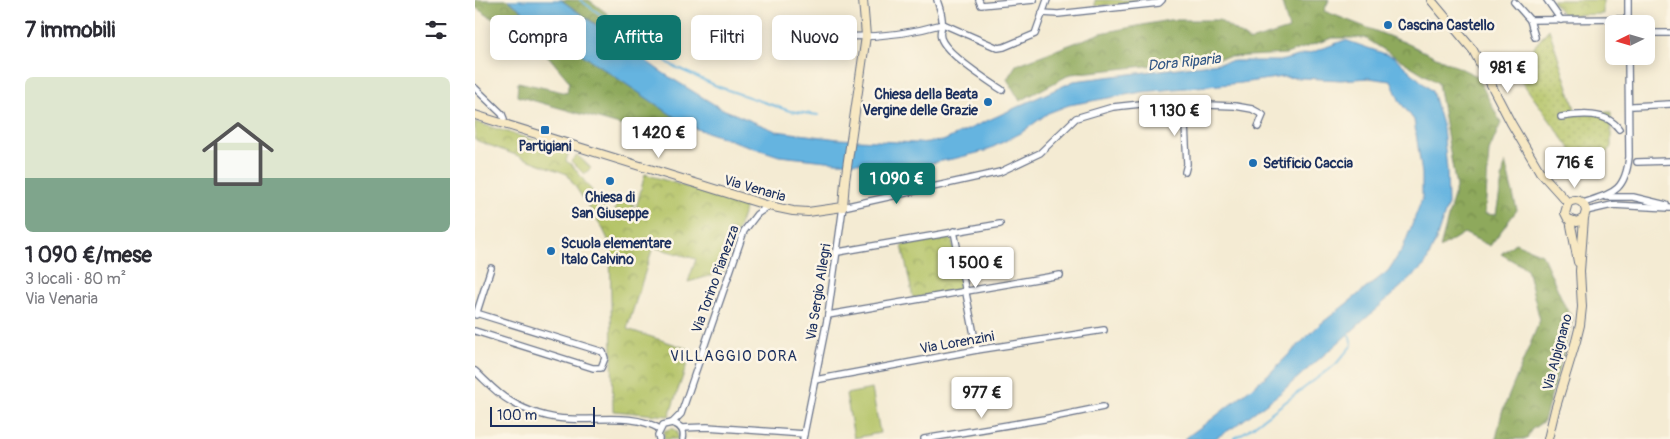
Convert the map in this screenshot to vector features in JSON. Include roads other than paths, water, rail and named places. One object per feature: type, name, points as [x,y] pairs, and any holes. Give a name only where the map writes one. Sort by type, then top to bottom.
[{"type":"street","points":[[843,207],[866,36],[863,0]]},
{"type":"street","points":[[937,0],[942,16],[943,24],[939,34],[943,44],[966,65],[1002,90]]},
{"type":"street","points":[[979,0],[981,5],[1033,0]]},
{"type":"street","points":[[857,36],[899,34],[943,24],[998,48],[1004,48],[1035,34],[1047,0]]},
{"type":"street","points":[[1043,12],[1058,14],[1159,3],[1162,0]]},
{"type":"street","points":[[1431,0],[1473,50],[1511,123],[1540,172],[1568,203]]},
{"type":"street","points":[[1547,0],[1561,20]]},
{"type":"street","points":[[1628,0],[1628,15]]},
{"type":"street","points":[[1514,2],[1530,20],[1535,37]]},
{"type":"street","points":[[1530,20],[1605,21]]},
{"type":"street","points":[[1655,33],[1670,34]]},
{"type":"street","points":[[1585,211],[1574,200],[1568,203],[1565,213],[1570,220],[1577,222],[1585,211],[1599,198],[1611,194],[1618,189],[1628,169],[1629,65]]},
{"type":"street","points":[[475,88],[501,114],[504,119],[503,123]]},
{"type":"street","name":"Via Venaria","points":[[475,115],[769,206],[808,212],[843,207],[1000,172],[1040,153],[1076,118],[1113,107],[1150,103],[1235,106],[1251,109],[1263,115],[1258,127]]},
{"type":"street","points":[[1633,106],[1670,104]]},
{"type":"street","points":[[1184,105],[1187,164],[1185,172]]},
{"type":"street","points":[[1561,117],[1601,116],[1614,122],[1619,128]]},
{"type":"street","points":[[1637,162],[1670,161]]},
{"type":"street","points":[[1599,198],[1633,197],[1670,207]]},
{"type":"street","points":[[1585,211],[1612,205],[1670,207]]},
{"type":"street","name":"Via Torino Pianezza","points":[[672,423],[681,414],[744,231],[757,214],[769,206]]},
{"type":"street","name":"Via Sergio Allegri","points":[[804,436],[828,315],[843,207]]},
{"type":"street","name":"Via Alpignano","points":[[1580,271],[1585,211]]},
{"type":"street","name":"Via Alpignano","points":[[1548,439],[1576,341],[1582,307],[1580,271],[1570,220]]},
{"type":"street","points":[[838,252],[999,224]]},
{"type":"street","points":[[955,231],[977,350]]},
{"type":"street","points":[[475,331],[593,368],[601,368],[605,358],[603,352],[476,315],[491,268]]},
{"type":"street","points":[[828,315],[1060,275]]},
{"type":"street","name":"Via Lorenzini","points":[[815,380],[977,350],[1104,330]]},
{"type":"street","points":[[475,371],[510,402],[534,412],[566,419],[609,418],[638,421],[652,424],[660,429]]},
{"type":"street","points":[[924,439],[1103,407]]},
{"type":"street","points":[[659,439],[660,429],[667,423],[672,423],[681,428],[804,436]]},
{"type":"street","points":[[681,428],[683,438],[698,428]]},
{"type":"water","points":[[508,0],[561,0],[582,15],[528,15]]},
{"type":"water","points":[[586,18],[596,25],[596,60],[645,60],[720,108],[776,131],[838,139],[916,143],[943,141],[1074,81],[1235,61],[1280,61],[1313,52],[1345,40],[1394,57],[1432,91],[1443,128],[1448,204],[1425,265],[1354,329],[1279,394],[1234,427],[1214,439],[1184,439],[1270,373],[1318,326],[1388,271],[1403,248],[1422,199],[1422,174],[1414,120],[1400,102],[1391,81],[1369,78],[1341,80],[1283,77],[1241,83],[1142,92],[1069,105],[1048,113],[1021,133],[985,151],[922,165],[836,162],[779,156],[688,126],[586,57]]},
{"type":"waterway","points":[[580,0],[673,66],[719,87],[790,111],[818,115]]},
{"type":"waterway","points":[[1233,439],[1248,430],[1336,364],[1352,345],[1349,334]]},
{"type":"place","name":"Cascina Castello","points":[[1388,25]]},
{"type":"place","name":"Chiesa della Beata Vergine delle Grazie","points":[[988,102]]},
{"type":"place","name":"Partigiani","points":[[545,130]]},
{"type":"place","name":"Setificio Caccia","points":[[1253,163]]},
{"type":"place","name":"Chiesa di San Giuseppe","points":[[610,181]]},
{"type":"place","name":"Scuola elementare Italo Calvino","points":[[551,251]]},
{"type":"district","name":"VILLAGGIO DORA","points":[[734,356]]},
{"type":"water label","name":"Dora Riparia","points":[[1184,62]]}]
